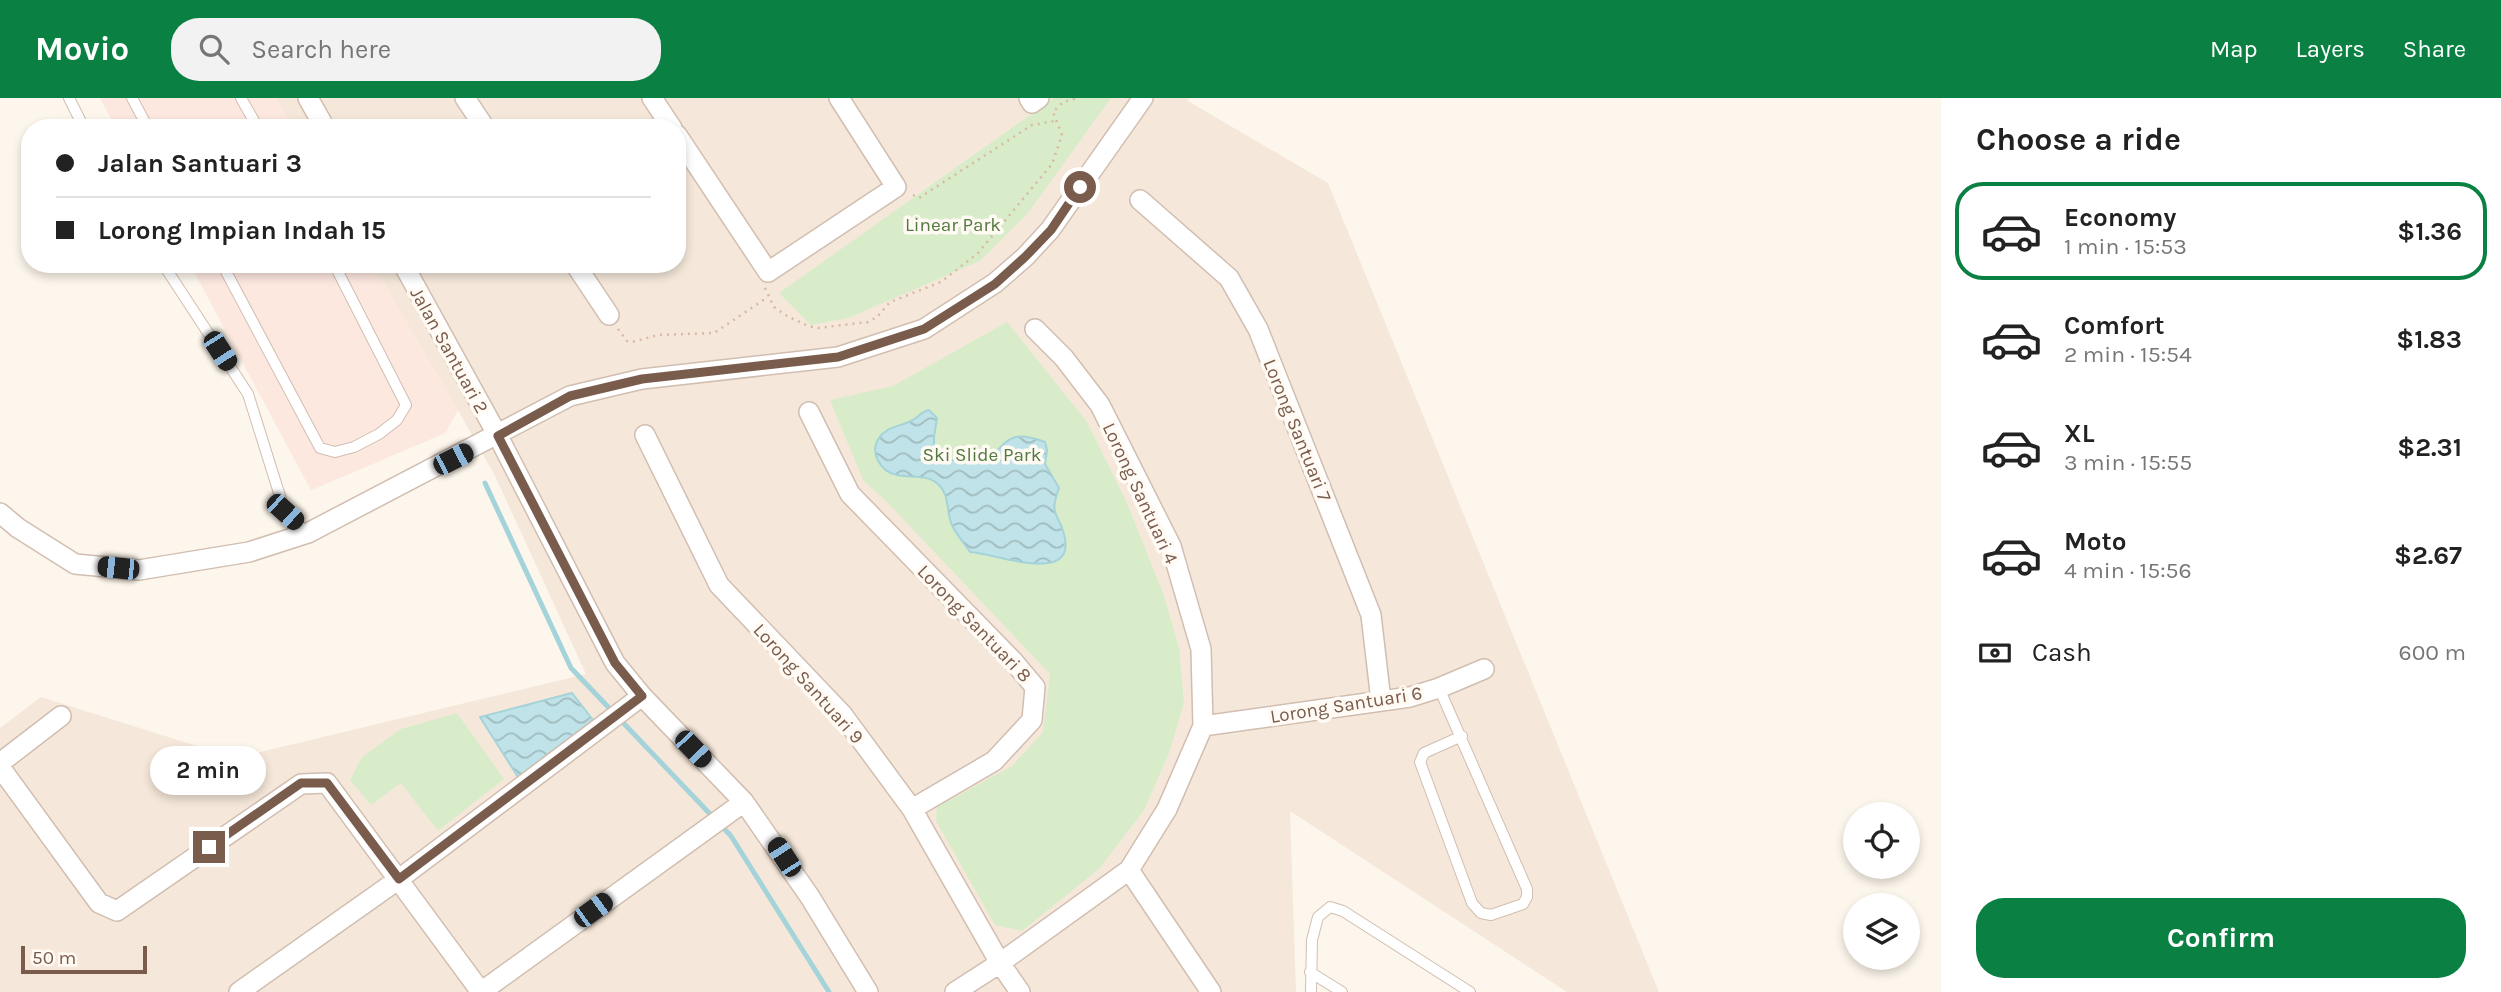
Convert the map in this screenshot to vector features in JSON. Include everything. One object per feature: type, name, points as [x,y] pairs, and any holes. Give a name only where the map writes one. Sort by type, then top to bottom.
[{"type":"street","points":[[308,98],[320,119]]},
{"type":"street","points":[[465,98],[479,119]]},
{"type":"street","points":[[652,98],[666,119]]},
{"type":"street","points":[[686,149],[768,272],[896,187],[839,98]]},
{"type":"street","points":[[0,513],[75,564],[139,570],[249,552],[308,533],[570,396],[642,379],[838,357],[924,329],[995,284],[1051,230],[1143,98]]},
{"type":"street","name":"Lorong Santuari 7","points":[[1140,200],[1229,278],[1258,329],[1371,614],[1381,701]]},
{"type":"street","name":"Jalan Santuari 2","points":[[408,273],[498,436],[636,701],[738,806],[810,897],[868,992]]},
{"type":"street","points":[[581,273],[609,315]]},
{"type":"street","name":"Lorong Santuari 4","points":[[955,992],[1129,870],[1167,809],[1203,726],[1201,649],[1171,546],[1100,405],[1065,358],[1035,329]]},
{"type":"street","name":"Lorong Santuari 8","points":[[809,412],[850,494],[1014,662],[1035,687],[1032,720],[994,761],[912,809]]},
{"type":"street","name":"Lorong Santuari 9","points":[[645,435],[719,585],[842,714],[912,809],[1000,963],[1020,992]]},
{"type":"street","name":"Lorong Santuari 6","points":[[1203,726],[1410,697],[1484,669]]},
{"type":"street","points":[[239,992],[399,879],[636,701]]},
{"type":"street","points":[[61,716],[0,765],[99,903],[117,911],[301,783],[327,783],[481,992],[738,806]]},
{"type":"street","points":[[1129,870],[1211,992]]},
{"type":"lane","points":[[69,98],[80,119]]},
{"type":"lane","points":[[132,98],[143,119]]},
{"type":"lane","points":[[241,98],[253,119]]},
{"type":"lane","points":[[169,273],[248,394],[285,512],[308,533]]},
{"type":"lane","points":[[227,273],[320,448],[335,452],[354,447],[379,434],[397,420],[406,405],[339,273]]},
{"type":"lane","points":[[1439,688],[1462,736],[1527,889],[1523,904],[1492,915],[1481,913],[1472,904],[1420,762],[1424,753],[1462,736]]},
{"type":"lane","points":[[1311,992],[1312,940],[1318,917],[1330,907],[1343,911],[1470,992]]},
{"type":"lane","points":[[1310,972],[1342,992]]},
{"type":"path","points":[[768,272],[765,291],[774,307],[787,316],[818,328],[868,322],[877,317],[890,302],[941,282],[978,253],[1052,164],[1062,135],[1053,112],[1063,102],[1078,98]]},
{"type":"path","points":[[896,187],[919,198],[1032,124],[1055,121]]},
{"type":"path","points":[[609,315],[627,341],[632,342],[658,335],[714,332],[768,297]]},
{"type":"shaded area","points":[[100,98],[1189,98],[1188,101],[1328,183],[1659,992],[1567,992],[1290,811],[1296,992],[0,992],[0,728],[41,697],[235,758],[586,674],[495,476],[458,410],[445,433],[311,490],[195,273],[686,273],[686,119],[111,119]]},
{"type":"shaded area","points":[[100,98],[276,98],[288,119],[111,119]]},
{"type":"shaded area","points":[[195,273],[378,273],[458,410],[445,433],[311,490]]},
{"type":"green space","name":"Linear Park","points":[[1054,98],[1111,98],[1028,213],[980,261],[848,318],[811,325],[779,293]]},
{"type":"green space","name":"Ski Slide Park","points":[[1007,322],[1087,422],[1127,503],[1164,596],[1179,648],[1184,703],[1169,753],[1144,810],[1100,868],[1022,931],[995,925],[936,821],[937,807],[1012,766],[1043,732],[1050,674],[863,480],[830,400],[893,386]]},
{"type":"green space","points":[[457,713],[504,779],[438,831],[401,783],[371,805],[350,780],[362,757],[401,729]]},
{"type":"water","points":[[929,410],[937,418],[934,452],[953,460],[966,463],[986,462],[1005,443],[1017,437],[1045,442],[1045,464],[1059,488],[1054,509],[1064,534],[1065,550],[1059,559],[1047,563],[1031,563],[970,552],[952,525],[946,498],[938,484],[924,478],[891,473],[882,466],[875,450],[882,434]]},
{"type":"water","points":[[572,693],[593,720],[518,777],[480,717]]},
{"type":"waterway","points":[[485,483],[571,668],[731,836],[829,992]]},
{"type":"route","points":[[209,847],[301,783],[327,783],[399,879],[642,696],[615,663],[498,436],[570,396],[642,379],[838,357],[924,329],[995,284],[1025,257],[1051,230],[1080,187]]}]
